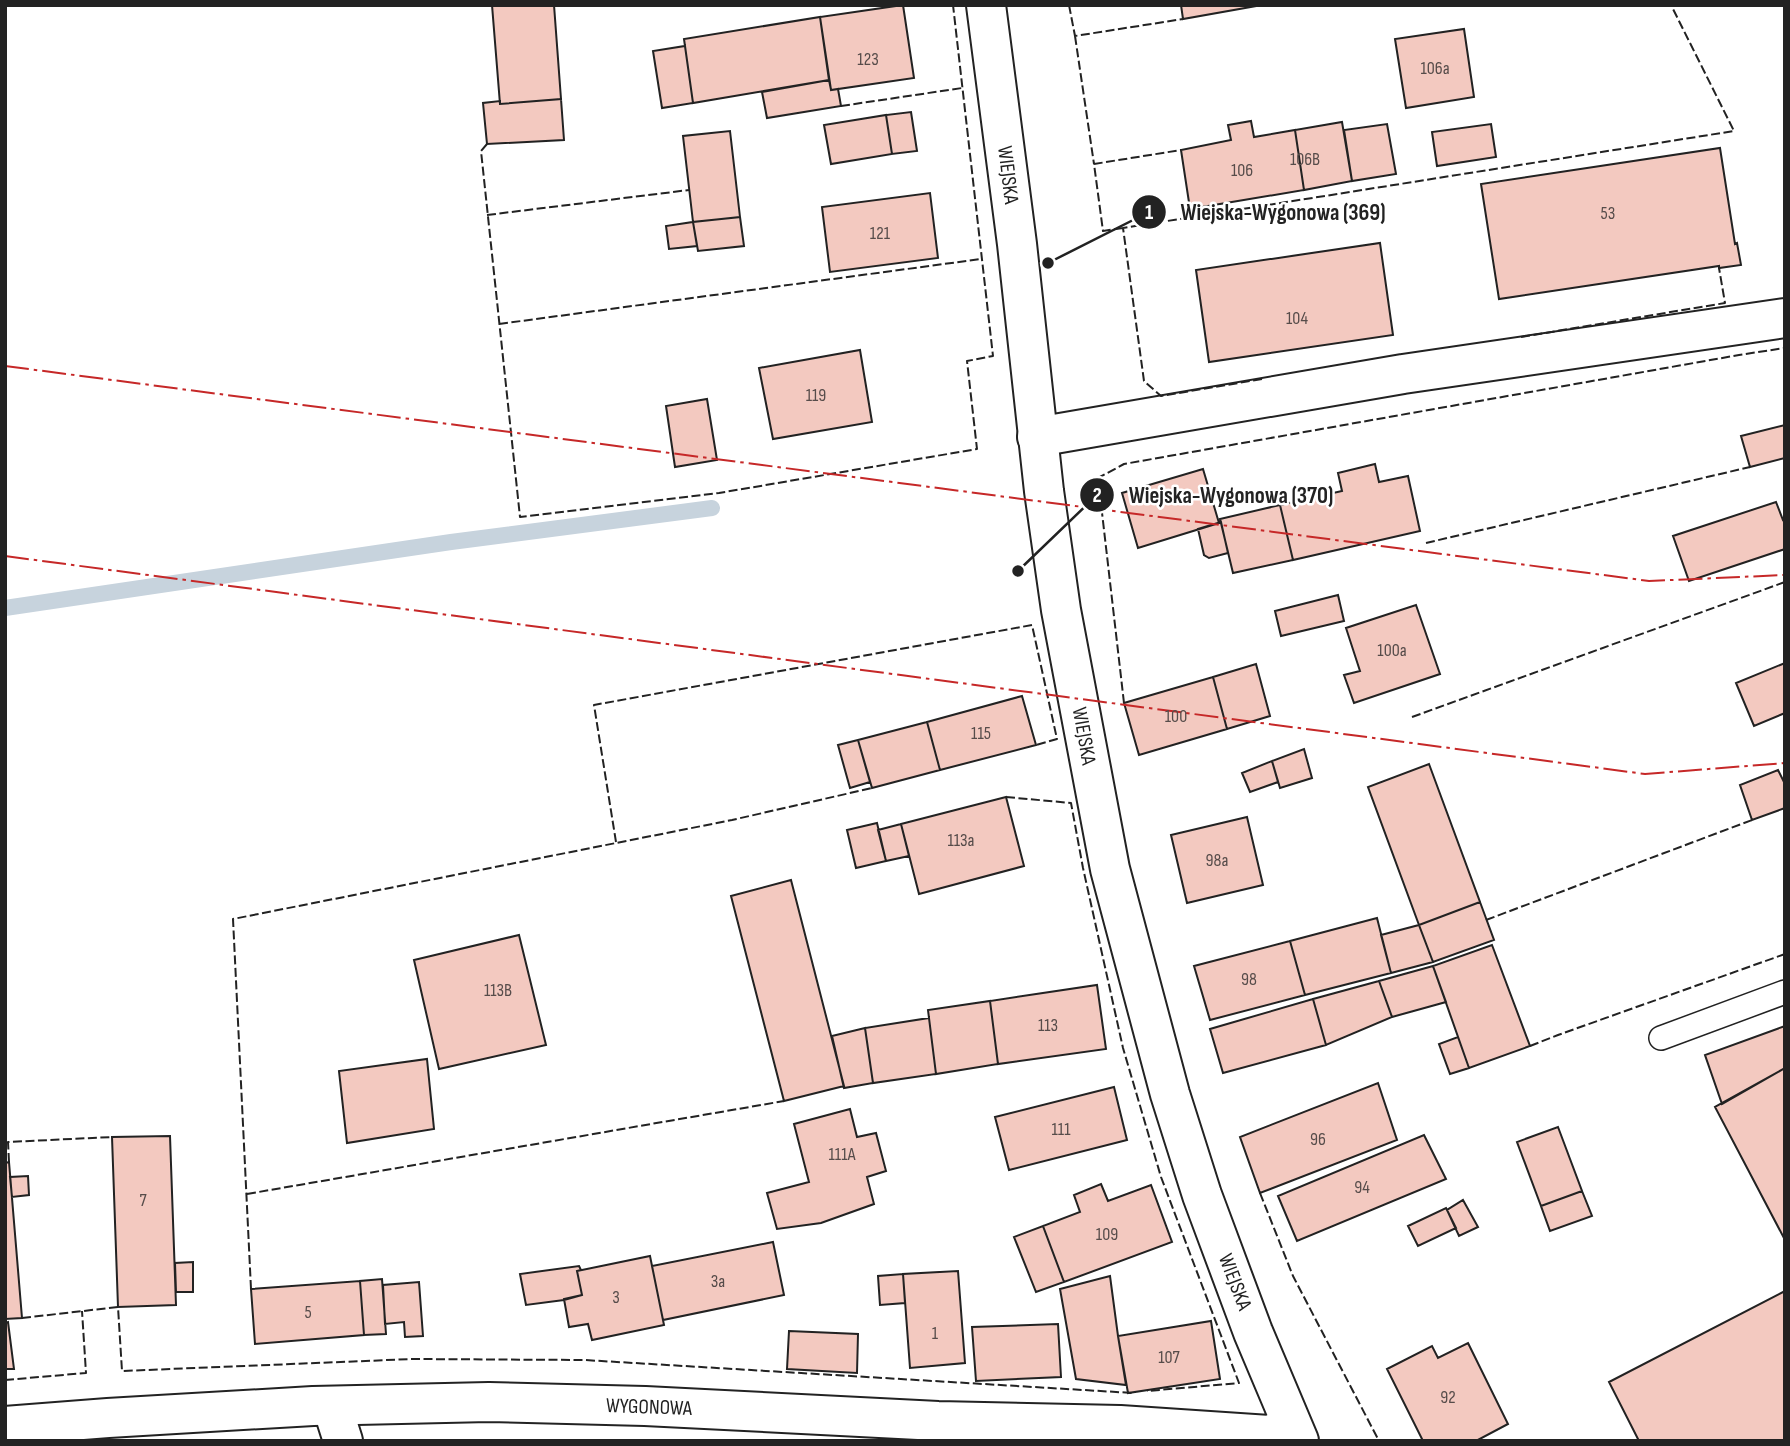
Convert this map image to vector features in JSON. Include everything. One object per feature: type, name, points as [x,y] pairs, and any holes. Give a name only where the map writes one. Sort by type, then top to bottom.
[{"type":"street","name":"WIEJSKA","points":[[986,5],[1017,244],[1037,437],[1061,610],[1110,869],[1170,1094],[1202,1195],[1253,1332],[1296,1434]]},
{"type":"street","points":[[1037,437],[1403,374],[1785,318]]},
{"type":"street","name":"WYGONOWA","points":[[5,1426],[122,1417],[338,1423],[489,1402],[645,1406],[938,1421],[1120,1425],[1296,1434]]},
{"type":"lane","points":[[1661,1038],[1785,992]]},
{"type":"building","points":[[492,5],[554,5],[561,99],[500,104]]},
{"type":"building","points":[[903,5],[914,78],[831,90],[820,17]]},
{"type":"building","points":[[1181,5],[1262,5],[1183,19]]},
{"type":"building","points":[[820,17],[829,80],[693,103],[684,39]]},
{"type":"building","points":[[1464,29],[1474,97],[1406,108],[1395,39]]},
{"type":"building","points":[[685,46],[693,103],[662,108],[653,51]]},
{"type":"building","points":[[829,80],[831,90],[838,89],[841,106],[767,118],[762,92]]},
{"type":"building","points":[[561,99],[564,140],[487,144],[483,103]]},
{"type":"building","points":[[911,112],[917,151],[892,154],[886,115]]},
{"type":"building","points":[[886,115],[892,154],[831,164],[824,125]]},
{"type":"building","points":[[1251,121],[1254,137],[1295,130],[1304,190],[1190,209],[1181,150],[1231,140],[1228,125]]},
{"type":"building","points":[[1342,122],[1352,181],[1304,190],[1295,130]]},
{"type":"building","points":[[1387,124],[1396,174],[1352,181],[1344,130]]},
{"type":"building","points":[[1491,124],[1496,157],[1437,166],[1432,132]]},
{"type":"building","points":[[730,131],[740,217],[693,222],[683,136]]},
{"type":"building","points":[[1720,148],[1735,244],[1737,243],[1741,265],[1499,299],[1481,184]]},
{"type":"building","points":[[930,193],[938,258],[830,272],[822,207]]},
{"type":"building","points":[[740,217],[744,246],[698,251],[693,222]]},
{"type":"building","points":[[693,222],[697,246],[669,249],[666,226]]},
{"type":"building","points":[[1380,243],[1393,335],[1209,362],[1196,270]]},
{"type":"building","points":[[860,350],[872,422],[773,439],[759,368]]},
{"type":"building","points":[[707,399],[717,460],[675,467],[666,406]]},
{"type":"building","points":[[1785,425],[1785,458],[1750,467],[1741,436]]},
{"type":"building","points":[[1375,464],[1379,482],[1408,476],[1420,531],[1293,560],[1280,505],[1342,491],[1338,473]]},
{"type":"building","points":[[1203,469],[1219,523],[1138,548],[1122,493]]},
{"type":"building","points":[[1776,502],[1783,520],[1785,519],[1785,549],[1689,581],[1673,536]]},
{"type":"building","points":[[1280,505],[1293,560],[1233,573],[1220,519]]},
{"type":"building","points":[[1221,522],[1228,553],[1209,558],[1204,555],[1198,529]]},
{"type":"building","points":[[1338,595],[1344,621],[1281,636],[1275,611]]},
{"type":"building","points":[[1416,605],[1440,674],[1354,703],[1344,675],[1360,671],[1346,628]]},
{"type":"building","points":[[1785,663],[1785,713],[1754,726],[1736,683]]},
{"type":"building","points":[[1256,664],[1270,716],[1227,729],[1213,677]]},
{"type":"building","points":[[1213,677],[1227,729],[1139,755],[1124,703]]},
{"type":"building","points":[[1022,696],[1036,745],[940,770],[927,722]]},
{"type":"building","points":[[927,722],[940,770],[872,788],[858,740]]},
{"type":"building","points":[[858,740],[870,782],[850,788],[838,745]]},
{"type":"building","points":[[1304,749],[1312,778],[1280,788],[1272,761]]},
{"type":"building","points":[[1272,761],[1278,782],[1250,792],[1242,773]]},
{"type":"building","points":[[1429,764],[1480,902],[1419,925],[1368,787]]},
{"type":"building","points":[[1778,770],[1785,784],[1785,808],[1752,820],[1740,785]]},
{"type":"building","points":[[1006,797],[1024,866],[919,894],[901,824]]},
{"type":"building","points":[[1247,817],[1263,885],[1187,903],[1171,835]]},
{"type":"building","points":[[877,823],[886,861],[856,868],[847,830]]},
{"type":"building","points":[[901,824],[909,856],[886,861],[878,830]]},
{"type":"building","points":[[791,880],[844,1086],[784,1101],[731,896]]},
{"type":"building","points":[[1480,902],[1494,940],[1433,962],[1419,925]]},
{"type":"building","points":[[1377,918],[1391,973],[1305,995],[1290,941]]},
{"type":"building","points":[[1419,925],[1433,962],[1391,973],[1381,935]]},
{"type":"building","points":[[519,935],[546,1045],[439,1069],[414,960]]},
{"type":"building","points":[[1290,941],[1305,995],[1210,1020],[1194,966]]},
{"type":"building","points":[[1492,945],[1530,1046],[1469,1068],[1433,966]]},
{"type":"building","points":[[1433,966],[1446,1002],[1392,1017],[1379,981]]},
{"type":"building","points":[[1379,981],[1392,1017],[1326,1045],[1313,999]]},
{"type":"building","points":[[1097,985],[1106,1049],[998,1064],[990,1001]]},
{"type":"building","points":[[1313,999],[1326,1045],[1223,1073],[1210,1029]]},
{"type":"building","points":[[990,1001],[998,1064],[936,1074],[928,1010]]},
{"type":"building","points":[[929,1018],[936,1074],[873,1083],[865,1028]]},
{"type":"building","points":[[1785,1026],[1785,1068],[1722,1104],[1705,1055]]},
{"type":"building","points":[[865,1028],[873,1083],[844,1088],[832,1036]]},
{"type":"building","points":[[1458,1037],[1469,1068],[1450,1074],[1439,1044]]},
{"type":"building","points":[[427,1059],[434,1129],[347,1143],[339,1071]]},
{"type":"building","points":[[1785,1068],[1785,1240],[1715,1107]]},
{"type":"building","points":[[1378,1083],[1397,1140],[1260,1193],[1240,1137]]},
{"type":"building","points":[[1114,1087],[1127,1140],[1009,1170],[995,1117]]},
{"type":"building","points":[[850,1109],[857,1137],[876,1133],[886,1171],[867,1177],[874,1204],[821,1223],[777,1229],[767,1193],[809,1182],[794,1124]]},
{"type":"building","points":[[1558,1127],[1582,1191],[1541,1206],[1517,1142]]},
{"type":"building","points":[[1424,1135],[1446,1179],[1297,1241],[1278,1196]]},
{"type":"building","points":[[170,1136],[176,1305],[118,1307],[112,1137]]},
{"type":"building","points":[[9,1162],[22,1318],[5,1319],[5,1163]]},
{"type":"building","points":[[28,1176],[29,1195],[12,1197],[10,1177]]},
{"type":"building","points":[[1101,1184],[1108,1201],[1151,1185],[1172,1242],[1064,1282],[1043,1226],[1080,1212],[1074,1195]]},
{"type":"building","points":[[1582,1191],[1592,1216],[1550,1231],[1541,1206]]},
{"type":"building","points":[[1463,1200],[1478,1227],[1459,1236],[1447,1210]]},
{"type":"building","points":[[1446,1208],[1456,1228],[1418,1246],[1408,1226]]},
{"type":"building","points":[[1043,1226],[1064,1282],[1036,1292],[1014,1237]]},
{"type":"building","points":[[773,1242],[784,1295],[663,1320],[652,1266]]},
{"type":"building","points":[[650,1256],[664,1325],[592,1340],[588,1324],[569,1327],[564,1299],[582,1295],[577,1271]]},
{"type":"building","points":[[193,1262],[193,1292],[176,1292],[175,1263]]},
{"type":"building","points":[[579,1266],[581,1270],[577,1271],[582,1295],[526,1305],[520,1274]]},
{"type":"building","points":[[958,1271],[965,1363],[910,1368],[903,1274]]},
{"type":"building","points":[[903,1274],[905,1303],[880,1305],[878,1276]]},
{"type":"building","points":[[1110,1276],[1126,1385],[1076,1379],[1060,1289]]},
{"type":"building","points":[[382,1279],[386,1334],[364,1335],[360,1281]]},
{"type":"building","points":[[360,1281],[364,1335],[255,1344],[251,1289]]},
{"type":"building","points":[[419,1282],[423,1336],[405,1337],[404,1322],[385,1324],[383,1285]]},
{"type":"building","points":[[1785,1291],[1785,1441],[1639,1441],[1609,1382]]},
{"type":"building","points":[[1211,1321],[1220,1379],[1128,1393],[1118,1336]]},
{"type":"building","points":[[8,1322],[14,1369],[5,1369],[5,1323]]},
{"type":"building","points":[[1058,1324],[1061,1377],[976,1381],[972,1327]]},
{"type":"building","points":[[789,1331],[858,1334],[857,1373],[787,1369]]},
{"type":"building","points":[[1468,1343],[1508,1424],[1476,1441],[1423,1441],[1387,1369],[1432,1346],[1438,1358]]},
{"type":"waterway","points":[[5,608],[451,542],[712,508]]},
{"type":"fence","points":[[487,144],[481,151],[520,517],[719,493],[977,449],[967,361],[993,356],[953,5]]},
{"type":"fence","points":[[1069,5],[1075,36],[1183,19]]},
{"type":"fence","points":[[1262,379],[1161,396],[1144,381],[1123,228],[1734,131],[1671,5]]},
{"type":"fence","points":[[1075,36],[1094,164]]},
{"type":"fence","points":[[841,106],[962,88]]},
{"type":"fence","points":[[1123,228],[1103,231],[1094,164],[1181,150]]},
{"type":"fence","points":[[487,215],[689,190]]},
{"type":"fence","points":[[499,324],[981,259]]},
{"type":"fence","points":[[1521,337],[1725,303],[1719,268]]},
{"type":"fence","points":[[1124,703],[1098,478],[1124,464],[1785,348]]},
{"type":"fence","points":[[1426,543],[1750,467]]},
{"type":"fence","points":[[1412,717],[1785,582]]},
{"type":"fence","points":[[616,842],[594,705],[1032,625],[1057,739],[1036,745]]},
{"type":"fence","points":[[251,1289],[233,919],[732,820],[872,788]]},
{"type":"fence","points":[[1006,797],[1071,803],[1123,1048],[1161,1177],[1239,1383],[1147,1391]]},
{"type":"fence","points":[[1486,920],[1752,820]]},
{"type":"fence","points":[[1530,1046],[1785,954]]},
{"type":"fence","points":[[247,1194],[784,1101]]},
{"type":"fence","points":[[9,1162],[8,1142],[112,1137]]},
{"type":"fence","points":[[1260,1193],[1293,1276],[1379,1441]]},
{"type":"fence","points":[[22,1318],[118,1307],[122,1371],[413,1359],[584,1360],[1133,1393]]},
{"type":"fence","points":[[5,1380],[86,1373],[82,1311]]},
{"type":"power","points":[[5,366],[1649,581],[1785,575]]},
{"type":"power","points":[[5,556],[1645,774],[1785,763]]},
{"type":"place","name":"Wiejska-Wygonowa (369)","points":[[1048,263]]},
{"type":"place","name":"Wiejska-Wygonowa (370)","points":[[1018,571]]}]
